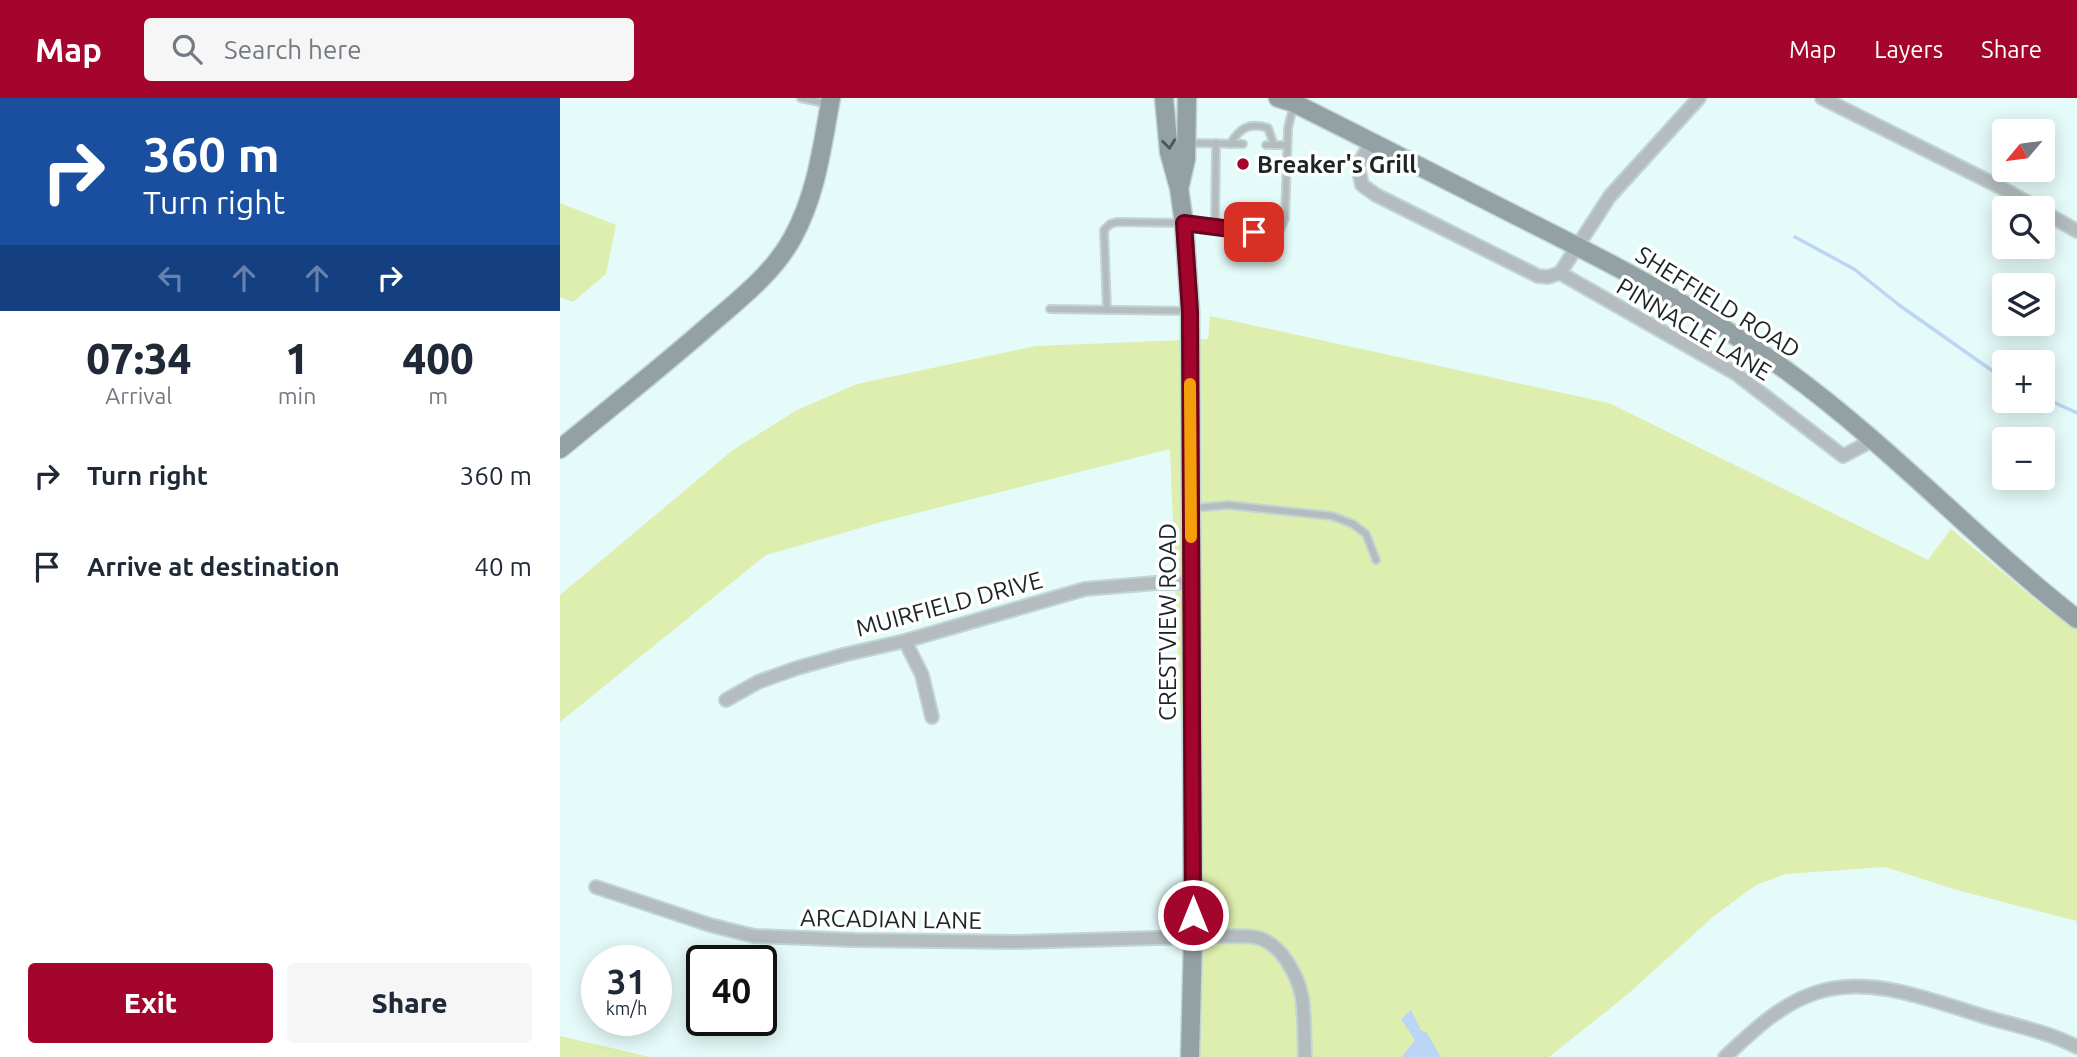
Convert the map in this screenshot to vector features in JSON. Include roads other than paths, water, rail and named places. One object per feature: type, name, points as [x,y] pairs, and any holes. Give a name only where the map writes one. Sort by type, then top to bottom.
[{"type":"street","name":"CRESTVIEW ROAD","points":[[1164,98],[1169,152],[1179,188],[1184,223],[1190,312],[1193,938],[1190,1057]]},
{"type":"street","name":"CRESTVIEW ROAD","points":[[1179,188],[1186,159],[1187,98]]},
{"type":"street","points":[[1560,273],[1610,196],[1699,98]]},
{"type":"street","points":[[1822,98],[2016,196]]},
{"type":"street","name":"SHEFFIELD ROAD","points":[[1285,99],[1577,246],[1681,303],[1745,342],[1790,373],[1872,440],[2021,573],[2077,619]]},
{"type":"street","points":[[560,449],[696,337],[777,261],[792,239],[812,197],[830,101]]},
{"type":"street","name":"PINNACLE LANE","points":[[1371,142],[1358,166],[1362,185],[1376,195],[1538,276],[1548,277],[1560,273],[1735,373],[1843,456],[1872,440]]},
{"type":"street","points":[[2055,218],[2077,231]]},
{"type":"street","name":"MUIRFIELD DRIVE","points":[[726,700],[758,682],[797,668],[905,641],[1085,589],[1191,583]]},
{"type":"street","points":[[905,641],[922,675],[932,718]]},
{"type":"street","name":"ARCADIAN LANE","points":[[596,887],[710,925],[754,936],[1016,942],[1227,936],[1259,938],[1276,948],[1296,979],[1302,997],[1305,1057]]},
{"type":"street","points":[[1724,1057],[1757,1027],[1794,1002],[1816,992],[1843,987],[1908,994],[2053,1037],[2077,1047]]},
{"type":"lane","points":[[801,98],[830,101]]},
{"type":"lane","points":[[1107,310],[1104,230],[1110,224],[1184,223],[1235,231],[1279,233],[1285,218],[1288,128],[1285,99]]},
{"type":"lane","points":[[1230,144],[1240,129],[1260,125],[1268,128],[1270,145],[1287,145]]},
{"type":"lane","points":[[1187,143],[1243,144]]},
{"type":"lane","points":[[1215,228],[1216,143]]},
{"type":"lane","points":[[1050,309],[1190,312]]},
{"type":"lane","points":[[1191,508],[1228,505],[1332,516],[1353,524],[1366,534],[1376,560]]},
{"type":"water","points":[[1411,1010],[1421,1030],[1427,1033],[1441,1057],[1402,1057],[1415,1040],[1401,1019]]},
{"type":"waterway","points":[[1795,237],[1854,269],[1899,305],[1992,371]]},
{"type":"waterway","points":[[2055,403],[2077,413]]},
{"type":"place","name":"Breaker's Grill","points":[[1243,164]]}]
